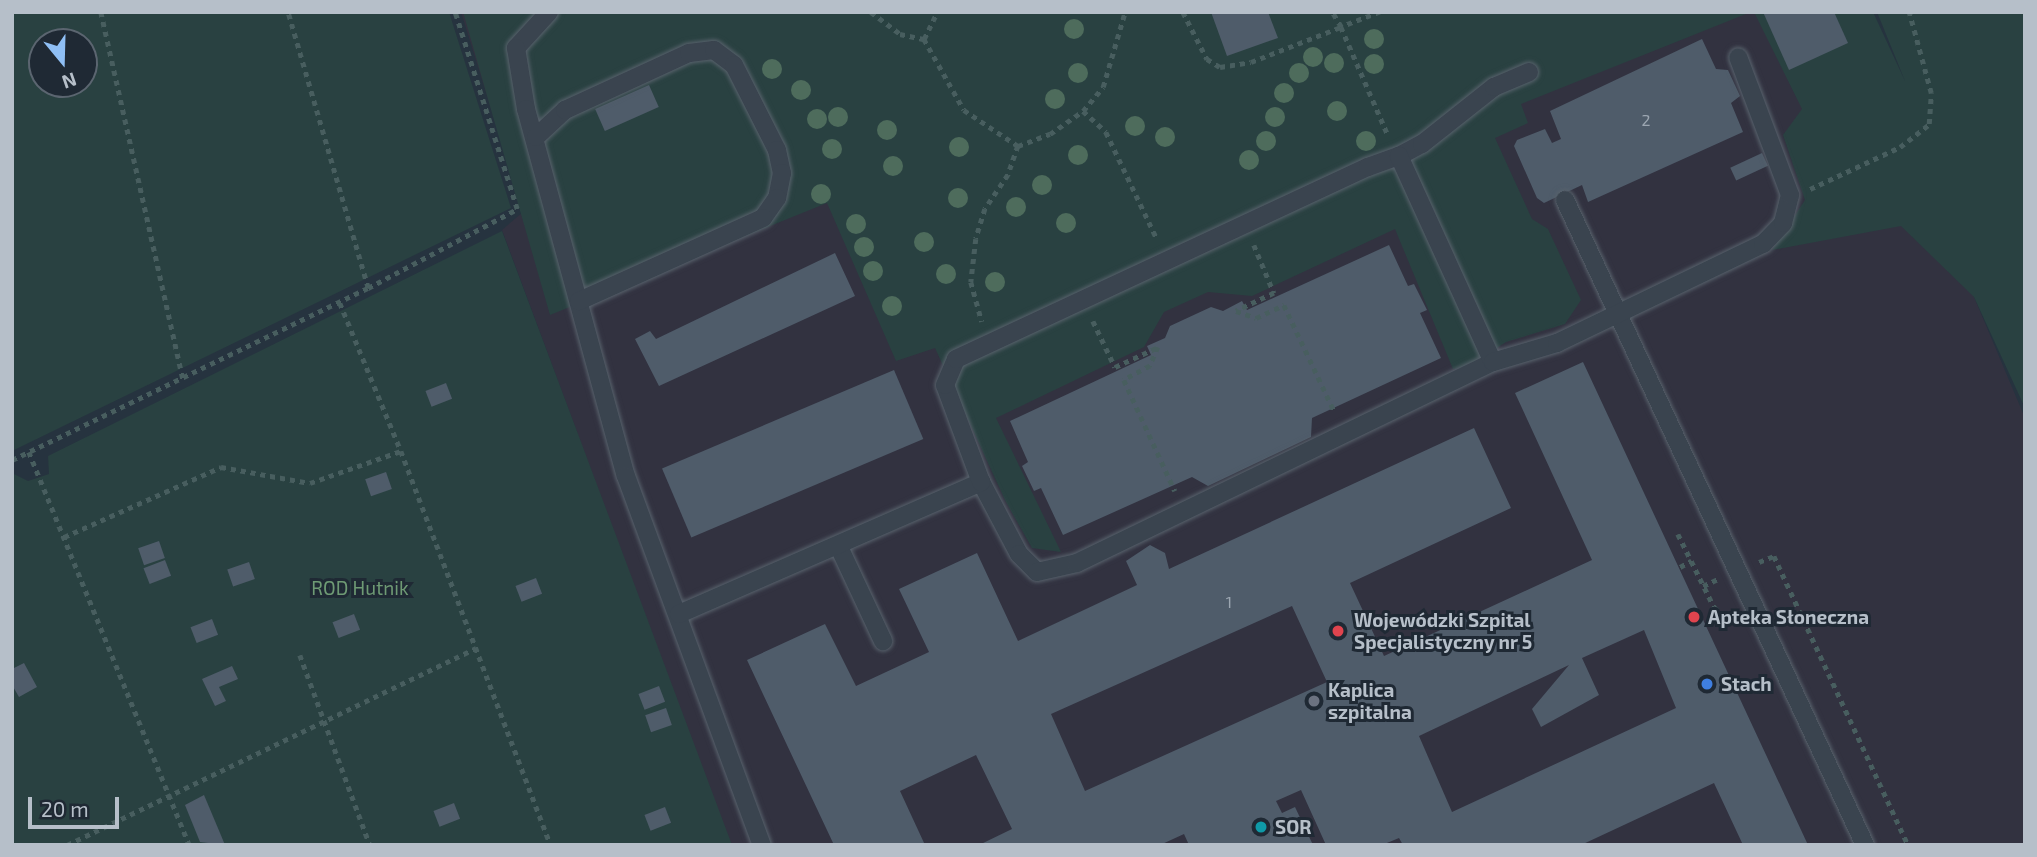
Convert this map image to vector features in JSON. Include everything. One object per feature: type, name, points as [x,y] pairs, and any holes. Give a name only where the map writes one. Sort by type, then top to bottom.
[{"type":"lane","points":[[549,12],[516,48],[536,137],[626,476],[762,845]]},
{"type":"lane","points":[[536,137],[565,110],[689,53],[713,50],[734,65],[777,150],[782,173],[777,198],[763,218],[579,301]]},
{"type":"lane","points":[[1529,72],[1494,87],[1399,156],[1244,222],[956,359],[945,385],[981,482],[1019,554],[1037,572],[1077,563],[1493,362],[1557,343],[1763,244],[1783,223],[1790,195],[1738,57]]},
{"type":"lane","points":[[1399,156],[1493,362]]},
{"type":"lane","points":[[1565,200],[1865,845]]},
{"type":"lane","points":[[679,614],[839,547],[981,482]]},
{"type":"lane","points":[[839,547],[883,641]]},
{"type":"path","points":[[102,12],[183,379]]},
{"type":"path","points":[[288,12],[368,288]]},
{"type":"path","points":[[12,460],[340,302],[517,209],[455,12]]},
{"type":"path","points":[[871,12],[900,34],[924,39],[964,110],[1018,146]]},
{"type":"path","points":[[924,39],[937,12]]},
{"type":"path","points":[[1018,146],[1050,134],[1083,111],[1103,87],[1125,12]]},
{"type":"path","points":[[1183,12],[1207,59],[1220,67],[1251,62],[1380,12]]},
{"type":"path","points":[[1332,12],[1399,156]]},
{"type":"path","points":[[1790,195],[1857,170],[1900,147],[1929,124],[1931,93],[1909,12]]},
{"type":"path","points":[[1083,111],[1106,132],[1166,258]]},
{"type":"path","points":[[991,341],[971,282],[975,239],[985,209],[1008,175],[1018,146]]},
{"type":"path","points":[[1244,222],[1274,293],[1237,311],[1256,318],[1284,305],[1334,411]]},
{"type":"path","points":[[1083,298],[1115,367],[1158,347],[1150,366],[1124,380],[1171,484]]},
{"type":"path","points":[[340,302],[401,451],[551,845]]},
{"type":"path","points":[[64,537],[221,467],[310,483],[401,451]]},
{"type":"path","points":[[29,452],[189,845]]},
{"type":"path","points":[[1678,534],[1713,607],[1734,622],[1740,635]]},
{"type":"path","points":[[1680,567],[1691,561]]},
{"type":"path","points":[[1814,642],[1908,845]]},
{"type":"path","points":[[67,845],[476,648]]},
{"type":"path","points":[[300,655],[370,845]]},
{"type":"shaded area","name":"Wojewódzki Szpital Specjalistyczny nr 5","points":[[461,12],[1872,12],[1974,297],[2025,418],[2025,845],[730,845],[502,230],[523,212]]},
{"type":"green space","points":[[12,12],[449,12],[511,208],[12,451]]},
{"type":"green space","points":[[463,12],[1751,12],[1521,104],[1528,123],[1495,138],[1532,219],[1548,229],[1581,300],[1565,324],[1506,342],[1466,368],[1453,369],[1395,229],[1252,296],[1208,292],[1164,312],[1144,347],[996,418],[1061,552],[1032,548],[1006,502],[935,348],[896,361],[827,203],[550,315]]},
{"type":"green space","points":[[1754,12],[1873,12],[1905,81],[1877,12],[2025,12],[2025,408],[1974,297],[1901,226],[1772,250],[1805,200],[1783,135],[1802,109]]},
{"type":"green space","name":"ROD Hutnik","points":[[502,231],[732,845],[12,845],[12,473],[28,481],[49,474],[48,456]]},
{"type":"building","points":[[1211,12],[1268,12],[1278,38],[1227,56]]},
{"type":"building","points":[[1763,12],[1834,12],[1848,43],[1789,70]]},
{"type":"building","points":[[1702,39],[1716,69],[1728,70],[1740,96],[1731,103],[1743,132],[1588,202],[1582,185],[1544,203],[1537,198],[1514,146],[1517,140],[1545,129],[1552,143],[1561,139],[1550,111]]},
{"type":"building","points":[[649,85],[659,107],[605,131],[595,109]]},
{"type":"building","points":[[1762,153],[1768,166],[1736,180],[1730,168]]},
{"type":"building","points":[[1389,245],[1408,286],[1414,284],[1427,310],[1420,313],[1441,358],[1312,418],[1311,437],[1208,486],[1192,477],[1063,535],[1041,488],[1034,491],[1022,466],[1028,462],[1010,421],[1151,355],[1147,346],[1165,338],[1170,326],[1211,307],[1223,311],[1242,301],[1247,310]]},
{"type":"building","points":[[835,253],[855,296],[659,386],[635,339],[650,331],[656,339]]},
{"type":"building","points":[[1583,362],[1808,845],[1743,845],[1714,783],[1581,845],[1403,845],[1399,838],[1382,845],[1326,845],[1301,790],[1276,801],[1282,813],[1295,807],[1313,845],[1189,845],[1184,834],[1160,845],[979,845],[1012,829],[976,755],[900,791],[925,845],[834,845],[747,660],[825,624],[856,686],[929,652],[899,589],[977,553],[1018,641],[1137,585],[1126,561],[1150,545],[1165,553],[1169,569],[1474,428],[1511,508],[1350,583],[1384,656],[1592,560],[1515,393]],"holes":[[[1292,606],[1327,682],[1085,791],[1051,714]],[[1644,630],[1676,708],[1452,812],[1419,736],[1569,665],[1532,709],[1541,727],[1599,695],[1582,658]]]},
{"type":"building","points":[[894,370],[923,439],[691,538],[662,468]]},
{"type":"building","points":[[446,383],[452,399],[432,407],[425,391]]},
{"type":"building","points":[[386,472],[392,489],[371,496],[365,479]]},
{"type":"building","points":[[159,541],[165,558],[144,565],[138,548]]},
{"type":"building","points":[[165,560],[171,576],[150,584],[144,568]]},
{"type":"building","points":[[249,562],[255,579],[233,587],[227,569]]},
{"type":"building","points":[[536,578],[542,594],[522,602],[515,586]]},
{"type":"building","points":[[354,614],[360,630],[339,638],[333,622]]},
{"type":"building","points":[[212,619],[218,635],[197,643],[191,627]]},
{"type":"building","points":[[24,663],[37,687],[19,697],[12,685],[12,669]]},
{"type":"building","points":[[232,666],[238,679],[219,687],[226,701],[215,706],[202,679]]},
{"type":"building","points":[[659,686],[665,702],[645,710],[638,694]]},
{"type":"building","points":[[666,708],[672,725],[651,732],[645,715]]},
{"type":"building","points":[[204,795],[225,845],[200,842],[185,805]]},
{"type":"building","points":[[454,803],[460,819],[440,827],[433,811]]},
{"type":"building","points":[[665,807],[671,823],[651,831],[644,815]]},
{"type":"place","name":"Apteka Słoneczna","points":[[1694,617]]},
{"type":"place","name":"Wojewódzki Szpital Specjalistyczny nr 5","points":[[1338,631]]},
{"type":"place","name":"Stach","points":[[1707,684]]},
{"type":"place","name":"Kaplica szpitalna","points":[[1314,701]]},
{"type":"place","name":"SOR","points":[[1261,827]]}]
